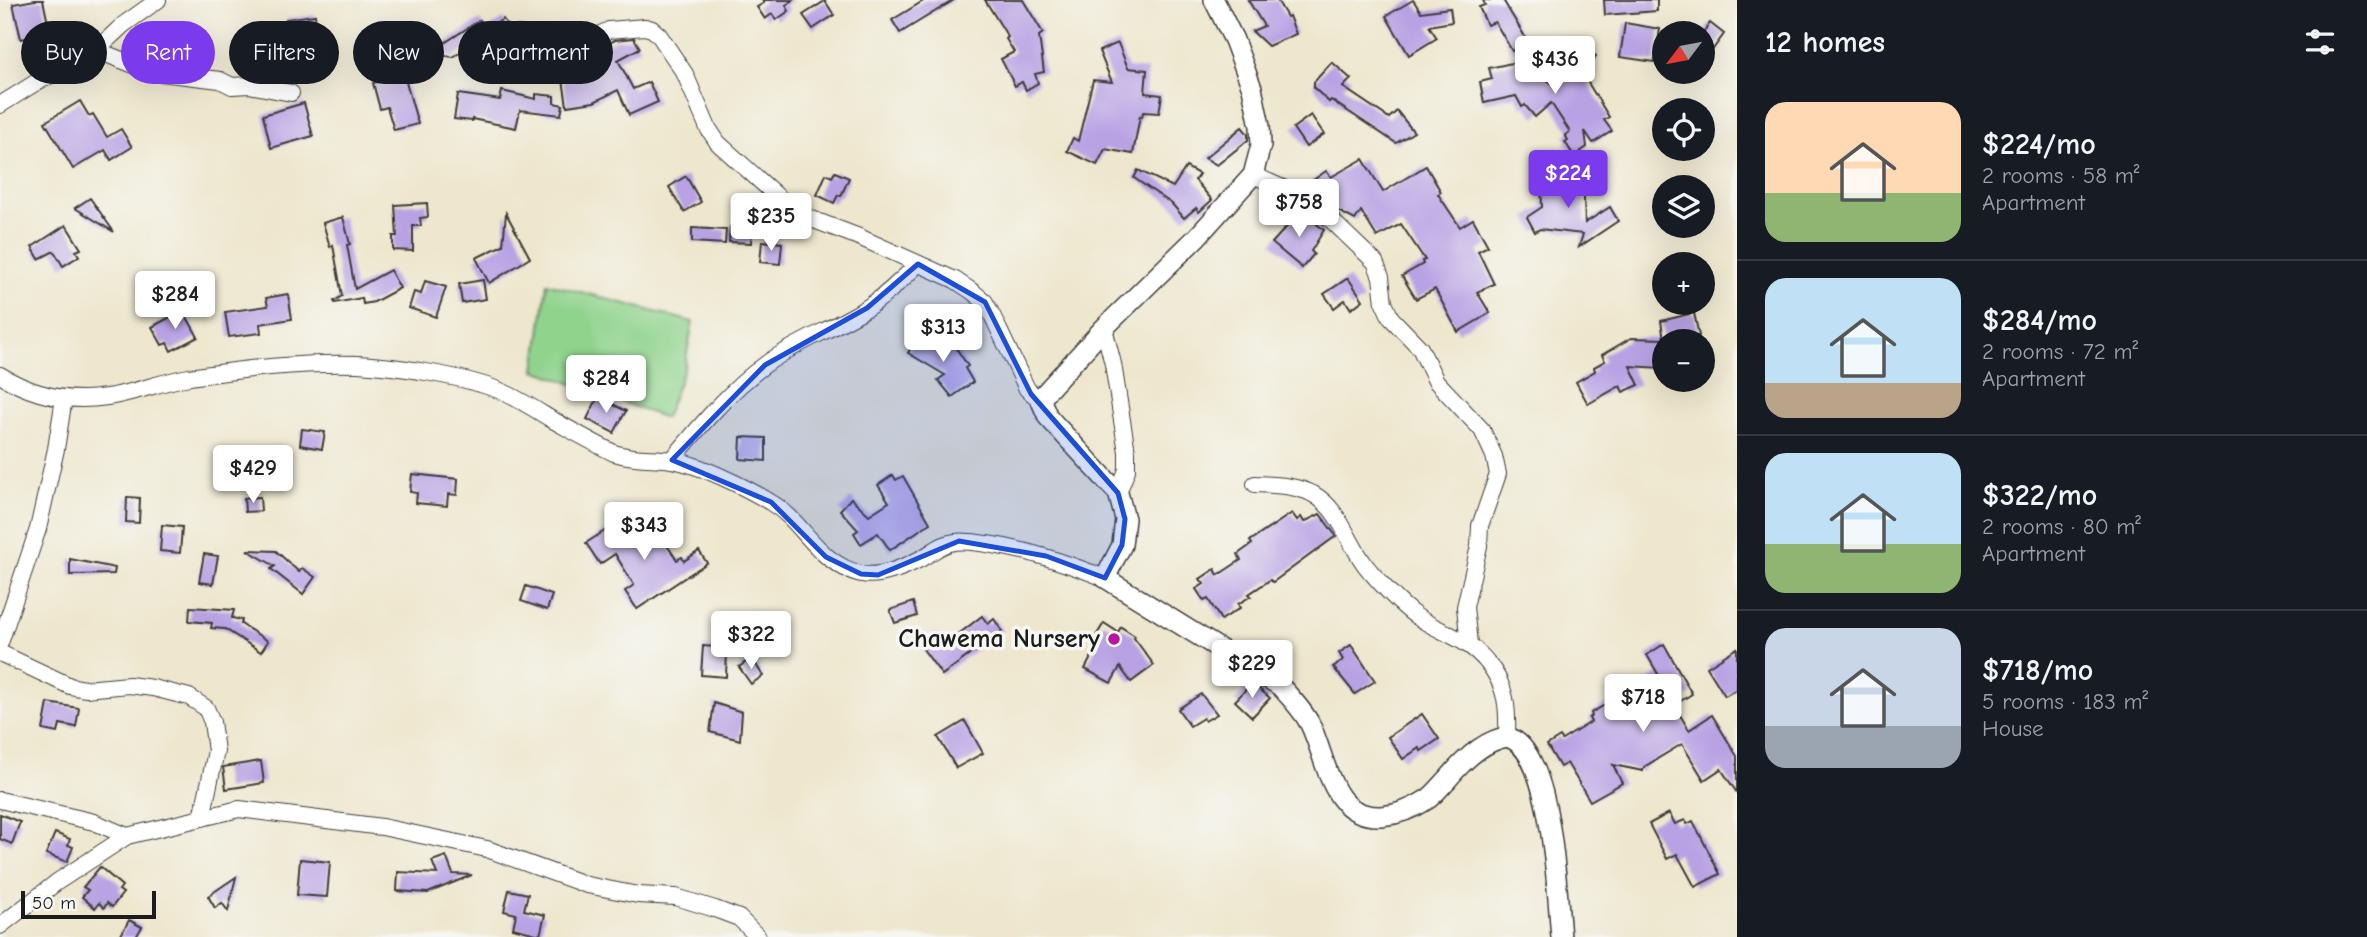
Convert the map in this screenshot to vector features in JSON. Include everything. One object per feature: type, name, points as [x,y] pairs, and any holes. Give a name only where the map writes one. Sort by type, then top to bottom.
[{"type":"street","points":[[107,40],[158,0]]},
{"type":"street","points":[[1041,401],[1104,328],[1130,306],[1170,262],[1198,237],[1253,175],[1261,145],[1260,126],[1234,40],[1214,0]]},
{"type":"street","points":[[613,30],[638,27],[652,29],[659,34],[685,74],[708,128],[718,143],[801,215],[833,226],[954,280],[985,302],[1027,389],[1041,401],[1055,428],[1118,493],[1125,519],[1122,545],[1105,578]]},
{"type":"street","points":[[107,54],[152,72],[220,80],[232,86],[249,85],[290,93]]},
{"type":"street","points":[[0,104],[36,84]]},
{"type":"street","points":[[1253,175],[1309,202],[1375,262],[1381,277],[1384,303],[1391,318],[1420,348],[1436,381],[1482,430],[1494,456],[1498,474],[1480,526],[1479,546],[1465,607],[1469,644]]},
{"type":"street","points":[[672,460],[724,401],[765,365],[867,308],[918,264]]},
{"type":"street","points":[[1104,328],[1113,364],[1127,452],[1127,470],[1118,493]]},
{"type":"street","points":[[0,375],[36,393],[64,398],[107,397],[161,382],[302,364],[361,364],[438,375],[497,389],[614,453],[630,458],[672,460],[696,467],[771,502],[787,514],[810,543],[826,556],[861,573],[878,575],[919,559],[946,543],[959,541],[1046,556],[1105,578],[1280,686],[1297,704],[1309,723],[1341,797],[1354,811],[1374,816],[1391,815],[1409,809],[1430,798],[1470,757],[1491,743],[1507,737],[1518,742],[1536,768],[1540,779],[1549,820],[1562,937]]},
{"type":"street","points":[[0,643],[38,529],[64,398]]},
{"type":"street","points":[[1255,484],[1285,486],[1315,495],[1342,524],[1368,569],[1415,615],[1469,644],[1486,661],[1498,678],[1505,695],[1508,710],[1507,737]]},
{"type":"street","points":[[0,653],[70,686],[85,689],[129,685],[153,688],[189,697],[206,708],[212,722],[216,751],[202,818]]},
{"type":"street","points":[[0,800],[94,822],[127,836]]},
{"type":"street","points":[[0,926],[57,882],[127,836],[239,809],[382,827],[487,849],[587,886],[638,895],[676,897],[715,909],[739,918],[758,937]]},
{"type":"highlighted area","points":[[918,264],[985,302],[1031,394],[1118,493],[1125,519],[1122,545],[1105,578],[1046,556],[959,541],[878,575],[861,574],[826,557],[771,502],[672,460],[765,365],[867,308]]},
{"type":"green space","points":[[547,283],[693,322],[684,369],[665,418],[535,370]]},
{"type":"building","points":[[43,0],[47,21],[21,21],[21,39],[13,4]]},
{"type":"building","points":[[762,0],[793,0],[786,5],[789,11],[776,20],[772,14],[765,19],[757,7],[764,3]]},
{"type":"building","points":[[925,0],[954,0],[900,33],[892,20]]},
{"type":"building","points":[[985,0],[1023,0],[1043,33],[1039,36],[1044,72],[1035,74],[1038,83],[1026,90],[1022,82],[1015,86],[1001,59],[1014,52]]},
{"type":"building","points":[[1248,0],[1277,0],[1287,17],[1289,16],[1296,34],[1268,46],[1252,31],[1264,26]]},
{"type":"building","points":[[1413,0],[1421,12],[1450,8],[1452,22],[1429,26],[1437,38],[1409,55],[1386,16]]},
{"type":"building","points":[[1483,0],[1503,0],[1528,42],[1512,51],[1495,22],[1487,25],[1479,7],[1485,5]]},
{"type":"building","points":[[1604,0],[1657,0],[1657,11],[1605,15]]},
{"type":"building","points":[[825,1],[834,15],[813,29],[803,15]]},
{"type":"building","points":[[315,15],[316,21],[286,21]]},
{"type":"building","points":[[1625,23],[1652,28],[1652,62],[1620,57]]},
{"type":"building","points":[[1715,27],[1724,34],[1715,46]]},
{"type":"building","points":[[458,34],[458,54],[453,57],[444,56],[444,43]]},
{"type":"building","points":[[634,38],[640,48],[618,60],[633,89],[649,82],[658,102],[629,115],[618,90],[594,102],[567,106],[564,84],[613,84],[615,40]]},
{"type":"building","points":[[1118,43],[1128,68],[1147,70],[1145,93],[1162,95],[1159,113],[1143,112],[1142,117],[1140,116],[1133,154],[1105,149],[1097,165],[1067,151],[1073,138],[1078,141],[1093,80],[1112,82],[1099,51]]},
{"type":"building","points":[[1578,46],[1596,56],[1585,78],[1609,117],[1604,120],[1612,131],[1593,143],[1585,131],[1587,147],[1574,156],[1565,142],[1568,140],[1565,135],[1570,132],[1551,103],[1535,117],[1525,105],[1522,107],[1516,96],[1484,103],[1480,82],[1492,79],[1489,68],[1521,61],[1554,85],[1571,52],[1575,54]]},
{"type":"building","points":[[1332,62],[1351,79],[1343,87],[1389,118],[1397,111],[1414,132],[1396,143],[1331,100],[1329,102],[1314,88],[1314,82]]},
{"type":"building","points":[[373,84],[407,84],[418,124],[394,130],[387,107],[380,109]]},
{"type":"building","points":[[502,91],[536,99],[536,94],[554,96],[554,103],[563,105],[561,115],[520,110],[516,128],[472,119],[454,119],[458,94],[500,100]]},
{"type":"building","points":[[80,101],[89,116],[93,114],[107,137],[121,129],[132,147],[111,160],[105,150],[73,169],[45,122]]},
{"type":"building","points":[[304,103],[313,136],[271,148],[263,115]]},
{"type":"building","points":[[1311,115],[1324,134],[1306,147],[1293,128]]},
{"type":"building","points":[[1242,127],[1248,134],[1248,140],[1217,165],[1205,158]]},
{"type":"building","points":[[1572,158],[1541,178],[1540,159]]},
{"type":"building","points":[[1363,159],[1383,192],[1426,166],[1441,192],[1438,194],[1460,227],[1473,219],[1488,246],[1478,251],[1494,284],[1477,292],[1490,313],[1458,332],[1435,289],[1416,299],[1402,276],[1423,264],[1422,261],[1425,260],[1401,224],[1377,237],[1361,211],[1355,220],[1336,210],[1312,181],[1326,171],[1331,177]]},
{"type":"building","points":[[1186,167],[1199,174],[1195,180],[1212,200],[1199,212],[1196,208],[1184,218],[1172,204],[1134,178],[1138,170],[1173,187]]},
{"type":"building","points":[[835,172],[849,178],[841,196],[838,195],[834,203],[817,195],[826,174],[832,177]]},
{"type":"building","points":[[1583,175],[1585,223],[1610,207],[1618,221],[1579,247],[1583,234],[1540,229],[1535,232],[1527,217],[1542,207],[1541,180]]},
{"type":"building","points":[[686,176],[701,202],[684,212],[669,187]]},
{"type":"building","points":[[90,198],[114,232],[75,208]]},
{"type":"building","points":[[427,203],[428,217],[420,218],[421,226],[413,226],[413,251],[393,250],[393,236],[397,236],[395,205]]},
{"type":"building","points":[[1301,211],[1324,230],[1311,251],[1314,254],[1302,268],[1272,243]]},
{"type":"building","points":[[506,213],[530,258],[489,283],[476,258],[503,245]]},
{"type":"building","points":[[343,217],[350,244],[347,245],[355,289],[390,270],[400,288],[374,302],[363,304],[362,298],[335,303],[334,301],[342,296],[333,245],[330,247],[323,223]]},
{"type":"building","points":[[66,225],[81,249],[76,251],[79,256],[63,266],[54,251],[39,259],[32,247]]},
{"type":"building","points":[[730,227],[752,228],[751,243],[729,242]]},
{"type":"building","points":[[692,228],[726,230],[725,244],[692,242]]},
{"type":"building","points":[[762,241],[782,243],[780,264],[760,262]]},
{"type":"building","points":[[1348,278],[1363,300],[1351,309],[1345,300],[1334,308],[1324,294]]},
{"type":"building","points":[[483,280],[486,299],[462,303],[459,284]]},
{"type":"building","points":[[425,281],[446,287],[436,317],[409,308],[414,292],[421,294]]},
{"type":"building","points":[[288,294],[292,319],[260,324],[261,333],[229,337],[225,312],[268,306],[266,298]]},
{"type":"building","points":[[183,310],[198,337],[171,351],[167,343],[162,345],[152,327]]},
{"type":"building","points":[[1694,315],[1697,329],[1662,329],[1661,321]]},
{"type":"building","points":[[918,335],[946,351],[954,345],[968,366],[965,368],[973,382],[952,397],[938,380],[945,375],[908,353]]},
{"type":"building","points":[[1631,338],[1652,339],[1652,367],[1630,366],[1639,385],[1623,392],[1620,386],[1588,404],[1576,382],[1595,371],[1594,367],[1605,361],[1602,355]]},
{"type":"building","points":[[598,397],[626,411],[614,433],[587,419]]},
{"type":"building","points":[[302,429],[325,432],[322,449],[300,445]]},
{"type":"building","points":[[741,437],[766,438],[766,461],[740,459]]},
{"type":"building","points":[[412,474],[458,479],[457,495],[448,494],[447,506],[416,503],[417,493],[410,492]]},
{"type":"building","points":[[893,475],[896,480],[903,476],[930,523],[890,550],[878,533],[861,544],[854,533],[858,530],[840,510],[851,498],[869,515],[889,502],[878,485]]},
{"type":"building","points":[[127,497],[140,498],[139,523],[126,522]]},
{"type":"building","points":[[260,497],[261,511],[245,512],[244,498]]},
{"type":"building","points":[[1292,513],[1297,520],[1301,517],[1304,522],[1320,514],[1336,536],[1273,582],[1270,580],[1249,594],[1251,596],[1238,604],[1240,608],[1221,620],[1208,599],[1204,601],[1196,589],[1204,584],[1200,579],[1215,569],[1218,575],[1241,560],[1238,554],[1252,544],[1250,541]]},
{"type":"building","points":[[617,523],[629,541],[653,525],[677,560],[682,557],[684,561],[699,551],[707,563],[637,609],[625,591],[634,585],[615,554],[600,564],[586,543]]},
{"type":"building","points":[[162,525],[182,527],[180,553],[160,551]]},
{"type":"building","points":[[247,550],[276,551],[299,572],[302,568],[315,577],[303,594],[271,569],[275,566]]},
{"type":"building","points":[[204,554],[218,556],[213,584],[199,582]]},
{"type":"building","points":[[70,559],[115,568],[114,574],[70,575]]},
{"type":"building","points":[[526,586],[552,595],[547,610],[521,601]]},
{"type":"building","points":[[913,602],[917,616],[895,623],[890,610]]},
{"type":"building","points":[[190,607],[234,610],[232,618],[242,620],[241,624],[268,641],[261,652],[225,629],[211,628],[212,623],[189,621]]},
{"type":"building","points":[[982,616],[988,624],[994,619],[1002,631],[942,675],[920,645],[936,633],[942,641],[948,637],[951,640]]},
{"type":"building","points":[[1104,623],[1118,632],[1121,627],[1135,636],[1154,665],[1131,682],[1120,667],[1111,683],[1085,669],[1098,644],[1093,641]]},
{"type":"building","points":[[1664,644],[1692,694],[1674,705],[1689,730],[1712,715],[1737,756],[1737,793],[1721,769],[1704,780],[1682,744],[1644,767],[1643,771],[1613,765],[1622,783],[1590,801],[1567,763],[1560,767],[1547,745],[1560,737],[1562,740],[1591,722],[1591,713],[1658,674],[1647,655]]},
{"type":"building","points":[[1351,645],[1375,681],[1355,694],[1333,667],[1343,660],[1339,653]]},
{"type":"building","points":[[703,646],[727,648],[726,677],[701,675]]},
{"type":"building","points":[[1737,648],[1737,689],[1725,696],[1707,667]]},
{"type":"building","points":[[752,658],[763,676],[751,684],[739,667]]},
{"type":"building","points":[[1252,683],[1270,698],[1252,717],[1235,701]]},
{"type":"building","points":[[1201,694],[1217,714],[1190,726],[1178,709]]},
{"type":"building","points":[[48,703],[79,708],[76,727],[60,724],[58,733],[43,730]]},
{"type":"building","points":[[714,703],[742,712],[740,740],[710,732]]},
{"type":"building","points":[[1422,714],[1439,739],[1403,759],[1388,737]]},
{"type":"building","points":[[965,721],[983,753],[956,768],[938,737]]},
{"type":"building","points":[[261,761],[264,783],[226,789],[223,767]]},
{"type":"building","points":[[1669,813],[1675,824],[1685,820],[1687,824],[1693,821],[1720,874],[1695,887],[1677,854],[1667,859],[1649,824]]},
{"type":"building","points":[[0,814],[20,822],[12,844],[0,839]]},
{"type":"building","points":[[55,833],[70,839],[68,845],[73,847],[67,862],[46,854]]},
{"type":"building","points":[[446,856],[453,874],[472,875],[428,893],[397,891],[398,872],[437,874],[432,861]]},
{"type":"building","points":[[300,859],[330,862],[327,897],[297,895]]},
{"type":"building","points":[[100,867],[122,886],[119,890],[123,893],[112,907],[107,903],[104,908],[99,903],[95,908],[82,897],[88,890],[83,887]]},
{"type":"building","points":[[236,877],[228,911],[222,903],[215,908],[208,896]]},
{"type":"building","points":[[509,890],[528,894],[524,910],[545,915],[540,935],[513,928],[516,914],[504,911]]},
{"type":"building","points":[[129,920],[142,927],[136,937],[120,937]]},
{"type":"place","name":"Chawema Nursery","points":[[1114,639]]}]
